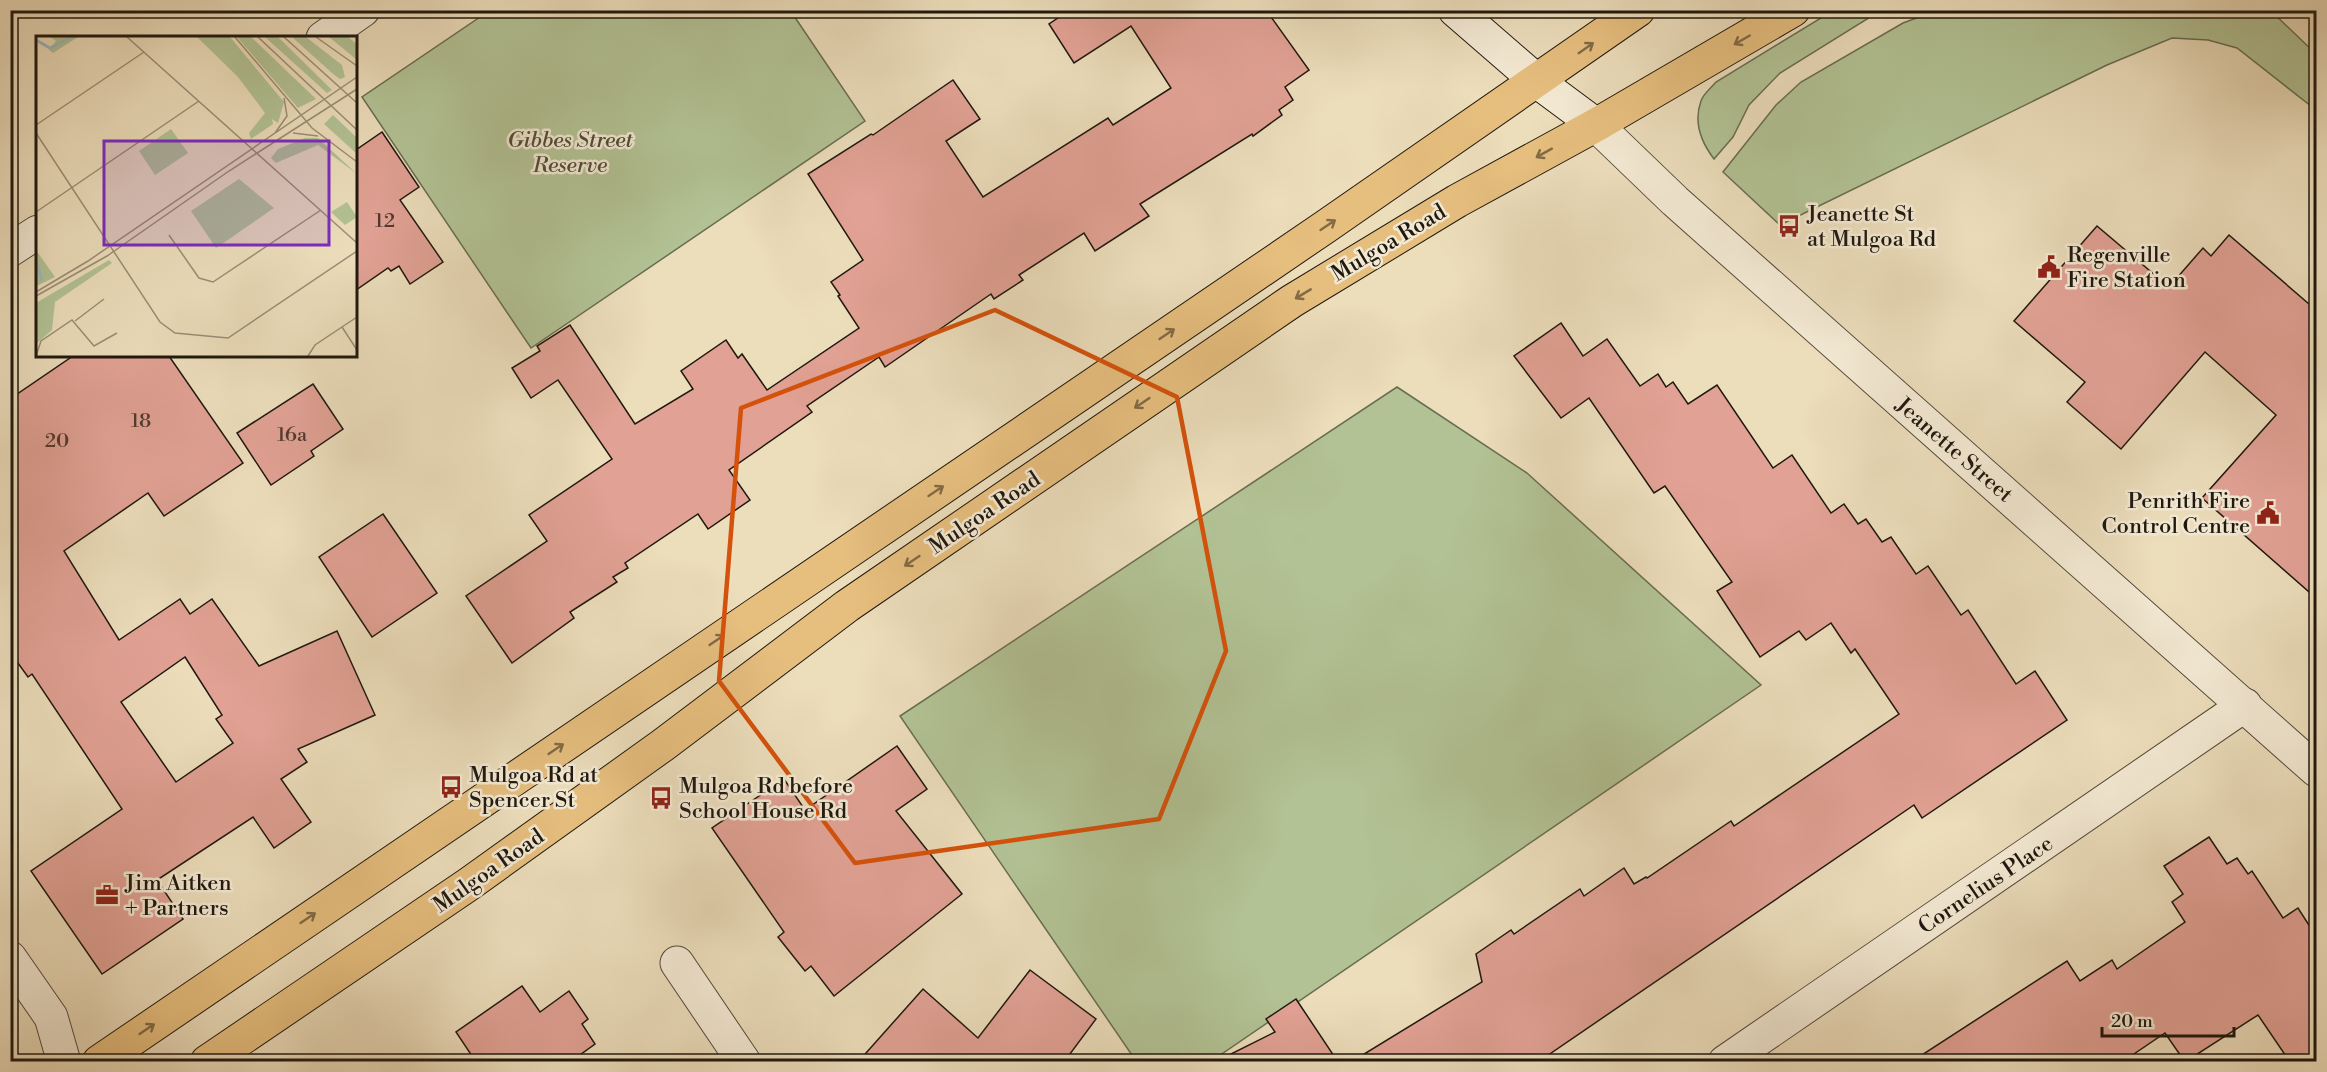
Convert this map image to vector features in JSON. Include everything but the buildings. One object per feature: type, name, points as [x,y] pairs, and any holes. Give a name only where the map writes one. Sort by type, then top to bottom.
[{"type":"main road","name":"Mulgoa Road","points":[[99,1062],[1538,81],[1638,10]]},
{"type":"main road","name":"Mulgoa Road","points":[[207,1062],[478,877],[663,745],[847,606],[1292,301],[1457,201],[1596,125],[1793,10]]},
{"type":"street","points":[[326,36],[363,10]]},
{"type":"street","name":"Jeanette Street","points":[[1455,10],[1538,81],[1596,125],[1675,201],[2246,705],[2316,770]]},
{"type":"street","points":[[10,250],[36,233]]},
{"type":"street","name":"Cornelius Place","points":[[1725,1062],[2246,705]]},
{"type":"street","points":[[10,958],[51,1017],[64,1062]]},
{"type":"street","points":[[677,963],[744,1062]]},
{"type":"highlighted area","points":[[995,310],[1177,397],[1226,651],[1159,819],[855,863],[719,681],[741,408]]},
{"type":"green space","name":"Gibbes Street Reserve","points":[[790,10],[865,121],[531,348],[362,97],[489,11]]},
{"type":"green space","points":[[1834,10],[1880,11],[1780,73],[1749,105],[1733,137],[1714,159],[1705,146],[1698,125],[1699,109],[1705,93],[1716,82]]},
{"type":"green space","points":[[1938,10],[2271,11],[2316,54],[2316,110],[2237,48],[2208,40],[2172,38],[2107,65],[1780,225],[1723,172],[1776,105],[1801,82],[1903,23]]},
{"type":"green space","points":[[1397,387],[1527,473],[1761,685],[1210,1062],[1136,1061],[900,716]]},
{"type":"place","name":"Jeanette St at Mulgoa Rd","points":[[1789,226]]},
{"type":"place","name":"Regenville Fire Station","points":[[2049,267]]},
{"type":"place","name":"Penrith Fire Control Centre","points":[[2268,513]]},
{"type":"place","name":"Mulgoa Rd at Spencer St","points":[[451,787]]},
{"type":"place","name":"Mulgoa Rd before School House Rd","points":[[661,798]]},
{"type":"place","name":"Jim Aitken + Partners","points":[[107,895]]}]
